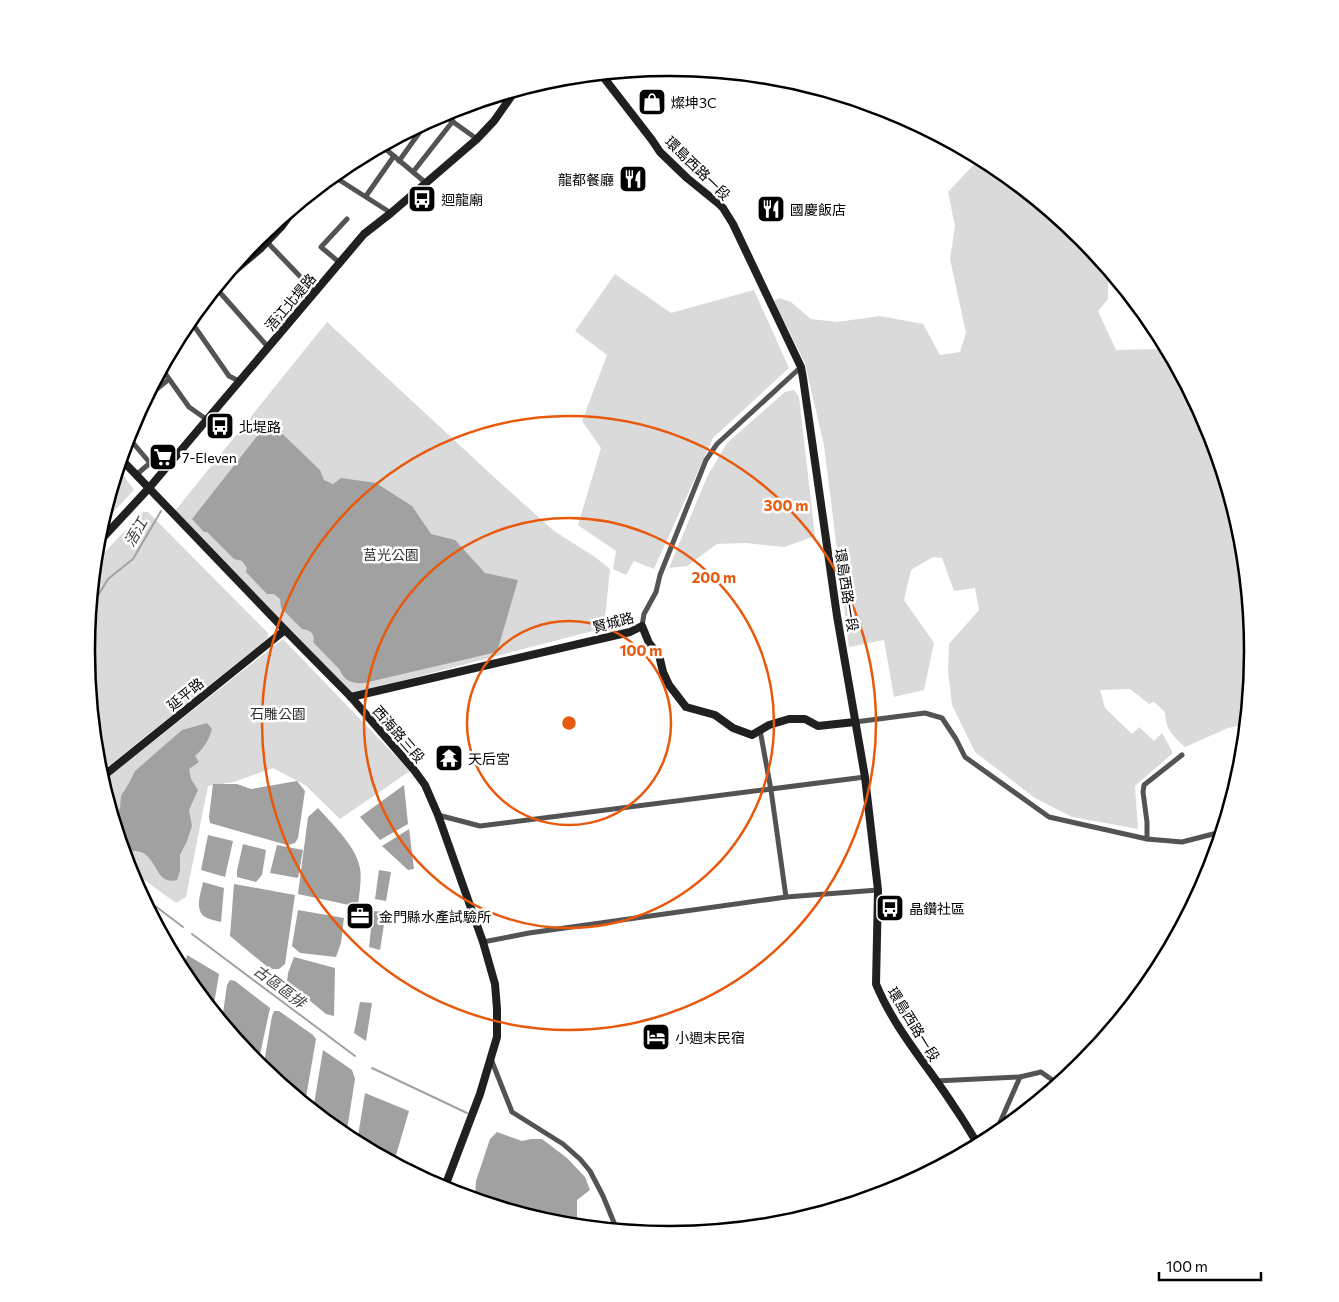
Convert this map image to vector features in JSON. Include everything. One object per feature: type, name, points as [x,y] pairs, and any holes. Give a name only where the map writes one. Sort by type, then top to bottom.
[{"type":"main road","name":"環島西路一段","points":[[605,80],[660,152],[723,208],[744,247],[801,367],[837,616],[865,777],[878,890],[876,984],[892,1017],[974,1138]]},
{"type":"main road","name":"浯江北堤路","points":[[107,533],[149,488],[364,234],[477,139],[494,121],[509,100]]},
{"type":"main road","points":[[260,248],[272,236]]},
{"type":"main road","name":"西海路三段","points":[[126,464],[351,697],[426,785],[483,942],[495,984],[497,1009],[497,1037],[480,1094],[447,1181]]},
{"type":"main road","name":"賢城路","points":[[351,697],[630,632],[642,626],[649,643],[659,655],[663,672],[669,685],[686,708],[715,715],[733,728],[752,735],[769,725],[789,719],[805,719],[818,726],[855,722]]},
{"type":"main road","name":"延平路","points":[[108,772],[285,630]]},
{"type":"street","points":[[413,172],[453,121],[477,139]]},
{"type":"street","points":[[399,161],[418,135]]},
{"type":"street","points":[[387,150],[426,183]]},
{"type":"street","points":[[366,196],[394,156]]},
{"type":"street","points":[[340,180],[390,213]]},
{"type":"street","points":[[340,262],[321,247],[347,219]]},
{"type":"street","points":[[267,242],[315,292]]},
{"type":"street","points":[[220,293],[268,347]]},
{"type":"street","points":[[195,327],[230,376],[239,381]]},
{"type":"street","points":[[642,626],[644,614],[656,592],[660,575],[706,460],[717,444],[801,367]]},
{"type":"street","points":[[166,375],[189,407],[206,419]]},
{"type":"street","points":[[160,387],[169,379]]},
{"type":"street","points":[[134,444],[150,463],[136,475]]},
{"type":"street","points":[[855,722],[925,713],[942,718],[956,738],[965,757],[1049,817],[1147,839],[1182,842],[1215,834]]},
{"type":"street","points":[[760,730],[772,790],[786,897]]},
{"type":"street","points":[[1147,839],[1144,785],[1182,755]]},
{"type":"street","points":[[438,816],[480,826],[865,777]]},
{"type":"street","points":[[483,942],[529,933],[786,897],[878,890]]},
{"type":"street","points":[[490,1059],[512,1112],[563,1144],[580,1159],[590,1171],[604,1196],[614,1223]]},
{"type":"street","points":[[936,1081],[1020,1077],[1041,1072],[1052,1080]]},
{"type":"street","points":[[1001,1120],[1020,1077]]},
{"type":"green space","points":[[974,164],[1019,195],[1048,219],[1102,272],[1108,280],[1108,299],[1098,311],[1116,350],[1158,349],[1185,397],[1200,431],[1214,466],[1225,502],[1239,576],[1243,613],[1243,689],[1239,726],[1228,728],[1185,747],[1170,732],[1166,723],[1165,712],[1154,702],[1149,704],[1130,689],[1100,690],[1105,708],[1132,734],[1139,727],[1154,741],[1162,733],[1173,753],[1135,786],[1138,829],[1072,817],[1035,798],[975,752],[952,705],[948,671],[949,644],[979,610],[975,588],[954,591],[942,558],[933,557],[911,570],[904,600],[934,643],[924,690],[894,697],[884,640],[849,647],[824,446],[805,363],[774,301],[779,298],[791,302],[811,319],[837,322],[880,316],[923,324],[940,355],[960,352],[966,333],[950,259],[955,226],[948,192]]},
{"type":"green space","points":[[615,274],[671,313],[754,290],[789,368],[713,438],[654,569],[634,561],[626,575],[613,569],[616,551],[578,525],[601,448],[582,421],[607,355],[575,331]]},
{"type":"green space","name":"莒光公園","points":[[327,322],[554,531],[595,557],[610,569],[604,628],[351,694],[175,511]]},
{"type":"green space","points":[[794,390],[799,397],[815,536],[784,547],[746,543],[717,544],[687,566],[669,568],[707,477],[727,443],[785,392]]},
{"type":"green space","points":[[122,474],[134,490],[111,514]]},
{"type":"green space","points":[[143,512],[148,512],[268,633],[268,638],[107,767],[96,689],[95,651],[96,613],[104,553]]},
{"type":"green space","name":"石雕公園","points":[[283,639],[410,771],[340,819],[305,785],[273,768],[234,782],[208,786],[186,897],[176,903],[142,879],[125,836],[109,777]]},
{"type":"shaded area","points":[[269,421],[320,470],[324,480],[333,484],[341,478],[376,483],[412,506],[431,534],[455,540],[485,573],[518,580],[497,652],[364,683],[356,683],[344,677],[340,670],[313,642],[314,637],[311,632],[302,629],[281,608],[280,599],[274,594],[267,594],[246,572],[247,568],[242,561],[234,559],[192,519]]},
{"type":"shaded area","points":[[207,723],[212,729],[204,747],[195,756],[199,762],[189,769],[191,779],[198,790],[189,810],[192,826],[180,855],[180,871],[177,880],[170,881],[161,876],[152,861],[143,853],[131,851],[118,812],[121,796],[135,771],[182,730]]},
{"type":"shaded area","points":[[297,781],[305,791],[298,838],[295,843],[287,845],[210,823],[213,784],[237,784],[251,789]]},
{"type":"shaded area","points":[[404,785],[408,824],[380,840],[360,817]]},
{"type":"shaded area","points":[[318,808],[343,836],[358,860],[361,877],[358,907],[298,894],[308,817]]},
{"type":"shaded area","points":[[409,829],[414,869],[408,870],[382,846]]},
{"type":"shaded area","points":[[208,835],[233,841],[225,877],[201,870]]},
{"type":"shaded area","points":[[243,844],[266,850],[262,875],[256,882],[237,877]]},
{"type":"shaded area","points":[[277,845],[303,850],[298,878],[270,873]]},
{"type":"shaded area","points":[[379,870],[391,872],[386,901],[375,899]]},
{"type":"shaded area","points":[[203,882],[224,888],[221,922],[205,917],[200,910],[199,901]]},
{"type":"shaded area","points":[[234,884],[295,895],[285,964],[279,969],[270,969],[230,936]]},
{"type":"shaded area","points":[[298,910],[344,918],[341,943],[336,957],[300,953],[292,946]]},
{"type":"shaded area","points":[[373,911],[386,912],[380,950],[369,947]]},
{"type":"shaded area","points":[[187,955],[219,974],[214,1002],[192,970],[186,960]]},
{"type":"shaded area","points":[[294,957],[335,968],[334,1016],[326,1014],[287,982]]},
{"type":"shaded area","points":[[230,980],[235,981],[270,1008],[260,1054],[223,1012],[227,985]]},
{"type":"shaded area","points":[[360,1002],[372,1003],[366,1041],[354,1033]]},
{"type":"shaded area","points":[[274,1011],[279,1011],[316,1039],[306,1096],[265,1059]]},
{"type":"shaded area","points":[[323,1050],[352,1070],[355,1079],[347,1127],[314,1102]]},
{"type":"shaded area","points":[[365,1093],[409,1111],[396,1156],[358,1134]]},
{"type":"shaded area","points":[[497,1132],[522,1141],[542,1139],[567,1158],[585,1177],[590,1190],[577,1200],[577,1218],[521,1206],[475,1191],[476,1181],[490,1139]]},
{"type":"waterway","name":"浯江","points":[[98,596],[108,579],[133,559],[161,511]]},
{"type":"waterway","name":"古區區排","points":[[154,905],[183,927]]},
{"type":"waterway","name":"古區區排","points":[[192,934],[355,1056]]},
{"type":"waterway","name":"古區區排","points":[[372,1068],[467,1113]]},
{"type":"place","name":"燦坤3C","points":[[652,102]]},
{"type":"place","name":"龍都餐廳","points":[[633,179]]},
{"type":"place","name":"迴龍廟","points":[[422,199]]},
{"type":"place","name":"國慶飯店","points":[[771,209]]},
{"type":"place","name":"北堤路","points":[[220,426]]},
{"type":"place","name":"7-Eleven","points":[[163,457]]},
{"type":"place","name":"天后宮","points":[[449,758]]},
{"type":"place","name":"晶鑽社區","points":[[890,908]]},
{"type":"place","name":"金門縣水產試驗所","points":[[360,916]]},
{"type":"place","name":"小週末民宿","points":[[656,1037]]}]
